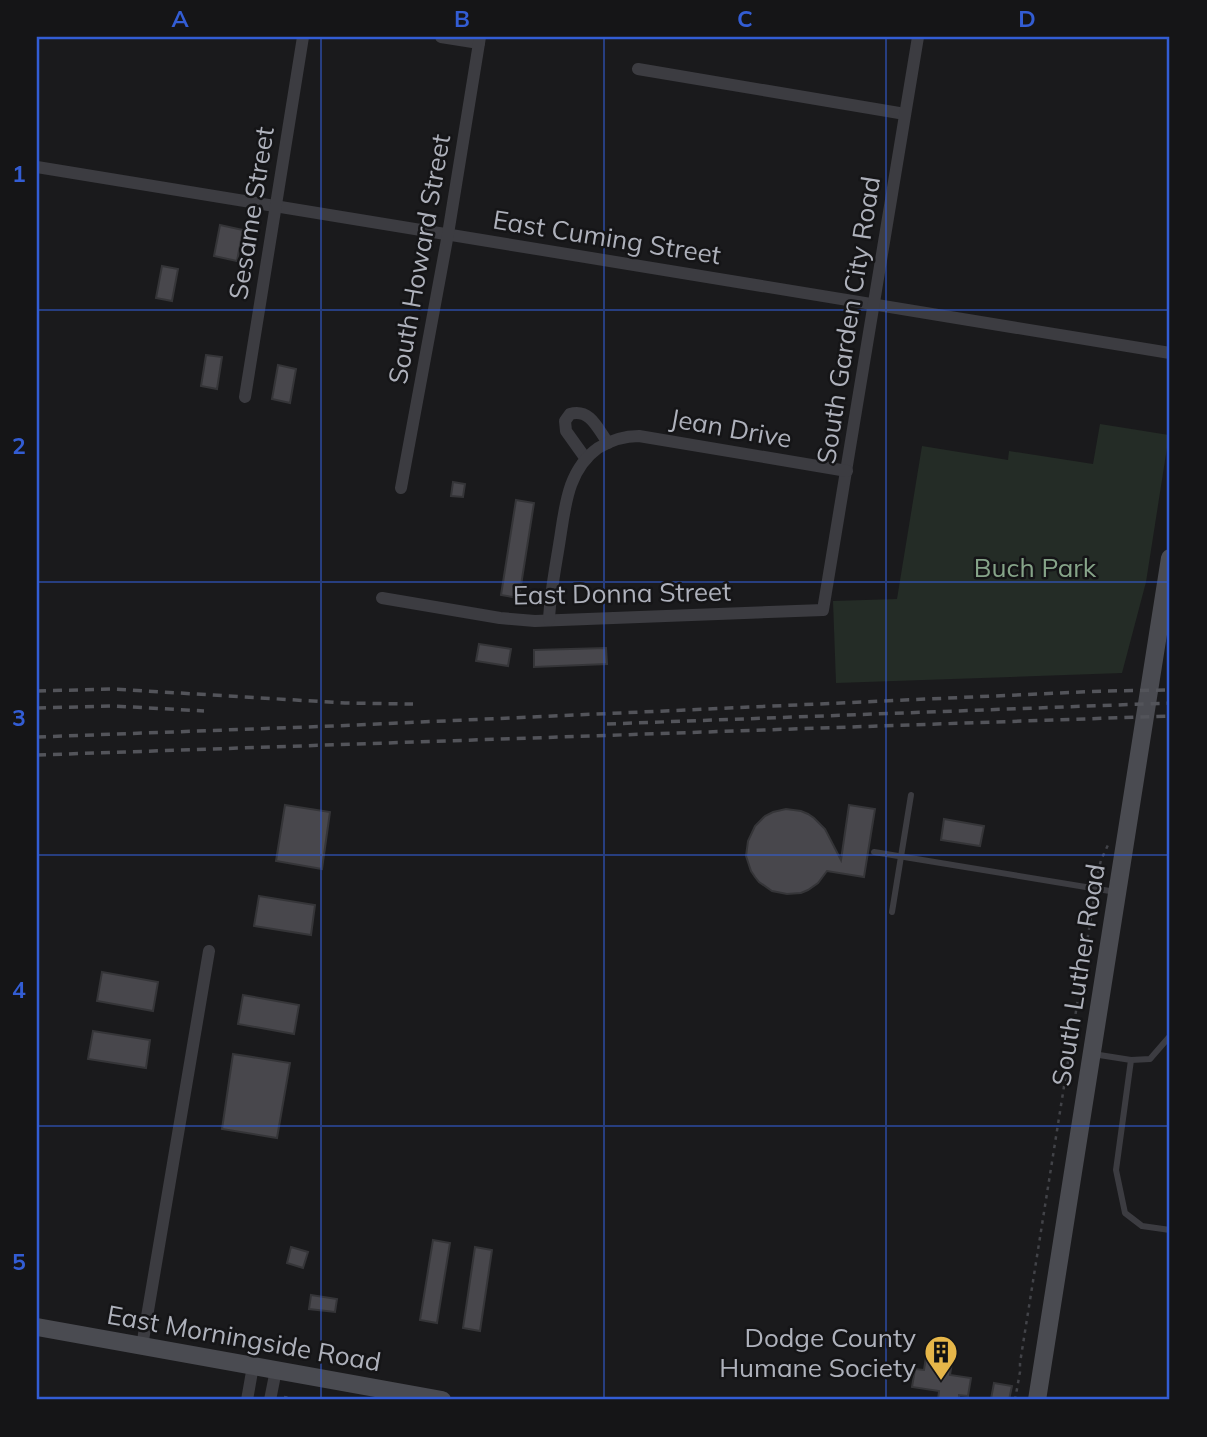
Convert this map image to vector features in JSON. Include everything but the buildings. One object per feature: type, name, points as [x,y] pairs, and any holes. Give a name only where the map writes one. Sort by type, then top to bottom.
[{"type":"street","name":"Sesame Street","points":[[245,397],[303,37]]},
{"type":"street","points":[[441,37],[480,40]]},
{"type":"street","name":"South Garden City Road","points":[[823,610],[918,37]]},
{"type":"street","name":"South Howard Street","points":[[401,488],[448,234],[480,40]]},
{"type":"street","points":[[638,69],[905,114]]},
{"type":"street","name":"East Cuming Street","points":[[37,167],[1170,353]]},
{"type":"street","points":[[586,459],[566,431],[565,421],[570,414],[578,412],[587,415],[608,443]]},
{"type":"street","name":"Jean Drive","points":[[549,621],[567,496],[575,474],[586,459],[608,443],[624,437],[639,436],[847,471]]},
{"type":"street","name":"South Luther Road","points":[[1037,1400],[1170,558]]},
{"type":"street","name":"East Donna Street","points":[[382,598],[500,618],[549,621],[823,610]]},
{"type":"street","points":[[142,1346],[209,951]]},
{"type":"street","name":"East Morningside Road","points":[[37,1327],[442,1400]]},
{"type":"street","points":[[247,1400],[253,1366]]},
{"type":"street","points":[[270,1400],[276,1370]]},
{"type":"lane","points":[[892,912],[911,795]]},
{"type":"lane","points":[[874,852],[1118,892]]},
{"type":"lane","points":[[1092,1054],[1131,1060],[1150,1059],[1170,1036]]},
{"type":"lane","points":[[1131,1060],[1116,1170],[1125,1213],[1142,1226],[1170,1230]]},
{"type":"path","points":[[1015,1400],[1095,888],[1099,866],[1110,840]]},
{"type":"path","points":[[281,1400],[282,1396],[304,1400]]},
{"type":"green space","name":"Buch Park","points":[[1100,424],[1169,435],[1146,582],[1122,673],[836,683],[833,601],[897,599],[922,446],[1008,460],[1009,451],[1093,464]]},
{"type":"railway","points":[[37,691],[113,689],[345,703],[413,704]]},
{"type":"railway","points":[[37,737],[1170,690]]},
{"type":"railway","points":[[607,724],[1170,703]]},
{"type":"railway","points":[[37,708],[113,706],[204,711]]},
{"type":"railway","points":[[37,755],[1170,716]]},
{"type":"place","name":"Dodge County Humane Society","points":[[941,1382]]}]
